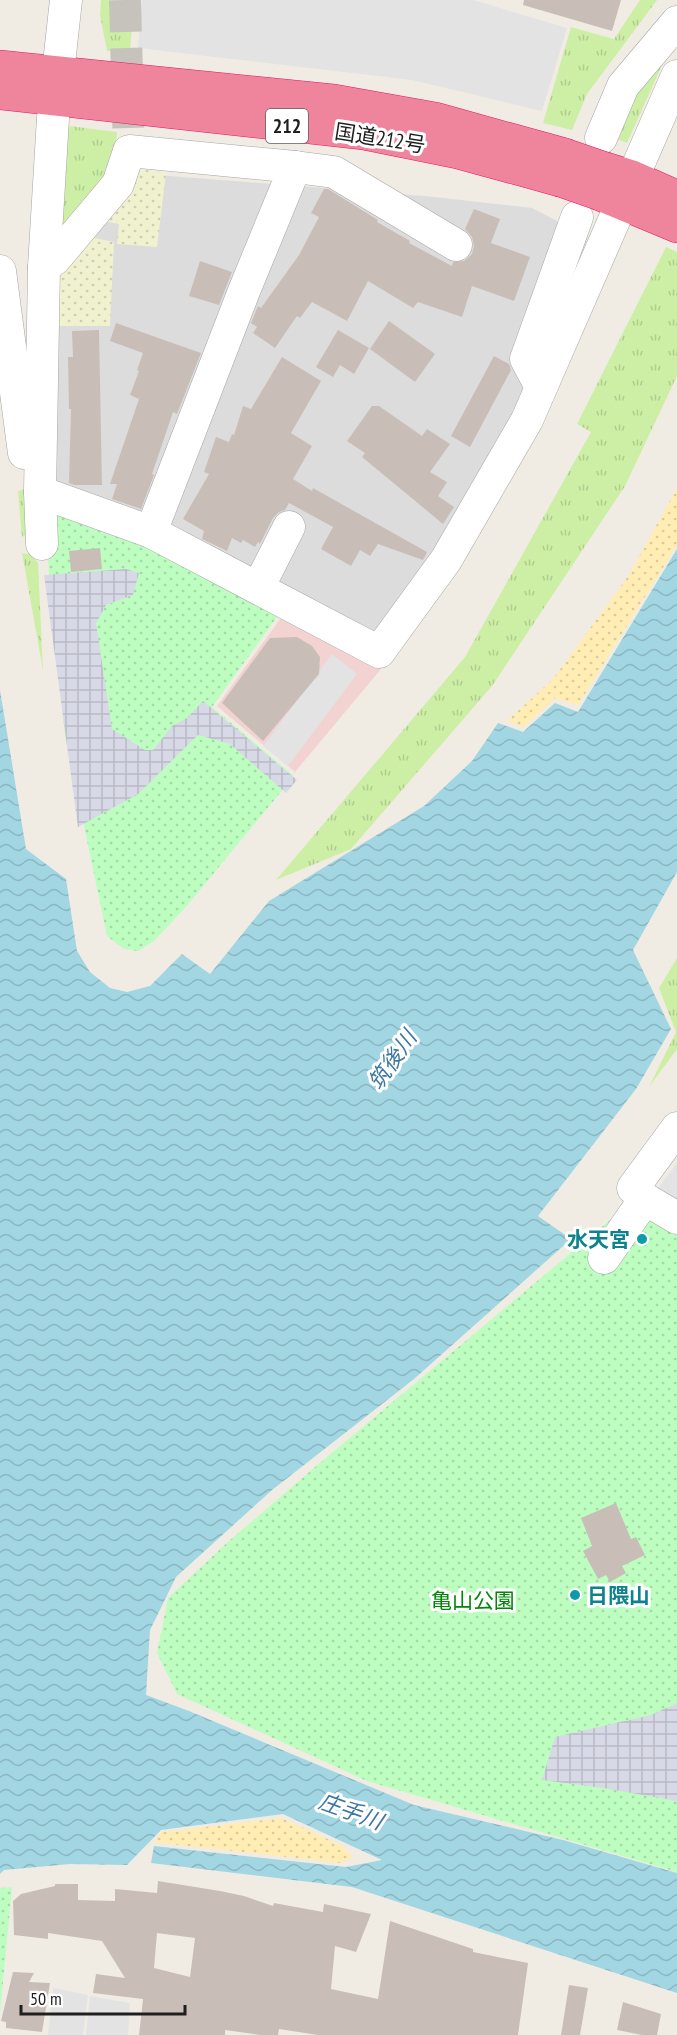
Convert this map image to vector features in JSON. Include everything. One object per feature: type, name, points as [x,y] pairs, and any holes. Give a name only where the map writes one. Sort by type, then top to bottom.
[{"type":"highway","name":"国道212号","points":[[6,80],[57,85],[364,133],[458,152],[563,168],[629,184],[677,226]]},
{"type":"street","points":[[42,543],[40,502],[44,267],[53,118],[66,0]]},
{"type":"street","points":[[629,184],[623,86],[677,22]]},
{"type":"street","points":[[40,502],[151,532],[384,658],[446,560],[527,420],[677,76]]},
{"type":"street","points":[[44,267],[55,259],[118,184],[129,152],[334,172],[456,245]]},
{"type":"street","points":[[151,532],[244,291],[295,167]]},
{"type":"street","points":[[541,387],[526,358],[577,217]]},
{"type":"street","points":[[0,271],[25,460],[40,502]]},
{"type":"street","points":[[258,588],[289,527]]},
{"type":"street","points":[[677,1128],[633,1188],[645,1199],[677,1218]]},
{"type":"street","points":[[604,1258],[645,1199]]},
{"type":"shaded area","points":[[142,0],[473,0],[567,28],[542,111],[412,80],[138,48]]},
{"type":"shaded area","points":[[131,173],[425,196],[532,208],[588,237],[526,388],[481,479],[380,637],[56,483],[53,273]]},
{"type":"shaded area","points":[[126,569],[139,573],[133,595],[106,605],[96,623],[112,729],[145,750],[153,750],[172,726],[187,718],[203,701],[297,780],[286,793],[230,744],[198,735],[138,794],[78,827],[44,575]]},
{"type":"shaded area","points":[[286,611],[379,661],[381,669],[295,772],[217,706]]},
{"type":"shaded area","points":[[332,654],[357,674],[288,766],[263,746]]},
{"type":"shaded area","points":[[677,1163],[677,1201],[659,1187]]},
{"type":"shaded area","points":[[677,1703],[677,1801],[542,1780],[555,1737],[651,1715]]},
{"type":"shaded area","points":[[53,1988],[88,1995],[83,2035],[48,2035]]},
{"type":"shaded area","points":[[90,1996],[130,2003],[128,2035],[86,2035]]},
{"type":"green space","points":[[101,0],[134,0],[130,51],[107,51],[100,15]]},
{"type":"green space","points":[[640,0],[657,0],[587,94],[572,130],[543,123],[571,27],[614,39]]},
{"type":"green space","points":[[677,32],[627,143],[610,136]]},
{"type":"green space","points":[[61,125],[117,132],[113,179],[58,247]]},
{"type":"green space","points":[[140,169],[166,173],[157,247],[117,244],[119,224],[102,221]]},
{"type":"green space","points":[[90,237],[114,242],[110,326],[58,326],[58,273]]},
{"type":"green space","points":[[666,247],[677,252],[677,376],[625,486],[492,686],[351,849],[276,880],[465,657],[591,432],[577,424]]},
{"type":"green space","points":[[29,488],[35,530],[22,537],[18,491]]},
{"type":"green space","points":[[43,497],[282,610],[212,707],[294,776],[185,908],[154,941],[138,951],[124,949],[107,936],[65,735]]},
{"type":"green space","points":[[22,553],[31,555],[38,563],[43,670]]},
{"type":"green space","points":[[677,958],[677,1049],[649,1087],[676,1032],[659,988]]},
{"type":"green space","name":"亀山公園","points":[[640,1195],[677,1217],[677,1872],[367,1781],[177,1694],[157,1653],[168,1598],[229,1541],[321,1462]]},
{"type":"green space","points":[[12,1887],[0,2014],[0,1888]]},
{"type":"sand","points":[[677,488],[677,545],[578,705],[555,698],[524,727],[507,721],[553,679],[629,575]]},
{"type":"sand","points":[[282,1818],[343,1846],[353,1857],[340,1863],[153,1842],[162,1832]]},
{"type":"water","points":[[677,549],[677,872],[633,950],[671,1029],[636,1089],[538,1216],[571,1239],[414,1379],[272,1490],[176,1577],[150,1630],[146,1695],[414,1805],[563,1840],[677,1873],[677,1993],[352,1887],[151,1863],[154,1846],[346,1867],[382,1860],[283,1814],[161,1830],[127,1865],[70,1864],[4,1870],[0,1874],[0,690],[26,849],[66,879],[77,951],[90,972],[110,988],[127,992],[150,986],[182,954],[210,974],[269,901],[424,806],[472,761],[498,723],[523,732],[555,703],[578,712]]},
{"type":"building","points":[[524,0],[621,0],[612,31],[523,5]]},
{"type":"building","points":[[324,189],[328,189],[378,220],[377,222],[410,241],[409,243],[452,266],[453,262],[464,261],[472,254],[474,246],[472,237],[465,229],[474,209],[500,219],[491,243],[530,257],[514,301],[472,286],[462,317],[418,302],[413,308],[368,281],[347,321],[312,302],[300,318],[297,316],[275,348],[253,333],[257,327],[251,323],[258,306],[261,308],[299,255],[319,217],[311,213]]},
{"type":"building","points":[[200,261],[232,272],[219,305],[189,296]]},
{"type":"building","points":[[389,321],[435,354],[415,382],[370,349]]},
{"type":"building","points":[[116,323],[201,353],[177,414],[173,412],[141,509],[112,499],[117,484],[110,484],[139,399],[130,395],[143,353],[110,341]]},
{"type":"building","points":[[99,330],[102,485],[75,485],[69,483],[71,409],[69,409],[68,357],[73,357],[72,331]]},
{"type":"building","points":[[338,330],[369,348],[354,374],[340,365],[333,377],[316,367]]},
{"type":"building","points":[[494,356],[509,364],[511,370],[470,447],[451,436]]},
{"type":"building","points":[[282,357],[321,381],[291,433],[312,446],[293,479],[427,552],[423,560],[378,544],[370,556],[360,550],[351,566],[321,549],[333,527],[289,503],[285,510],[273,518],[260,544],[258,542],[255,547],[243,540],[241,543],[232,538],[227,551],[202,539],[204,531],[183,519],[209,474],[204,472],[216,437],[229,442],[232,434],[234,435],[243,406],[251,409]]},
{"type":"building","points":[[372,406],[379,406],[422,436],[427,429],[450,444],[430,472],[447,482],[438,496],[454,507],[443,524],[362,457],[365,453],[347,441]]},
{"type":"building","points":[[100,548],[102,569],[71,572],[69,551]]},
{"type":"building","points":[[297,637],[312,646],[320,657],[319,674],[263,741],[222,703],[270,638]]},
{"type":"building","points":[[616,1503],[631,1539],[636,1537],[645,1555],[622,1566],[626,1573],[610,1582],[606,1575],[598,1579],[583,1551],[592,1546],[581,1518]]},
{"type":"building","points":[[158,1881],[244,1896],[273,1906],[274,1903],[323,1912],[324,1904],[371,1914],[356,1952],[335,1946],[331,1989],[378,1999],[390,1921],[473,1949],[473,1952],[528,1963],[518,2035],[318,2035],[279,2029],[278,2035],[225,2030],[225,2035],[139,2035],[143,1999],[93,1993],[96,1974],[125,1978],[102,1941],[48,1933],[48,1939],[14,1935],[13,1901],[21,1894],[55,1886],[55,1884],[78,1884],[78,1900],[115,1901],[115,1889],[157,1893]],"holes":[[[157,1933],[195,1938],[190,1977],[154,1968]]]},
{"type":"building","points":[[13,1972],[34,1973],[29,1982],[50,1983],[42,2032],[6,2028],[6,2022],[1,2021]]},
{"type":"building","points":[[569,1985],[588,1988],[580,2035],[561,2035]]},
{"type":"building","points":[[623,2002],[661,2014],[657,2035],[642,2035],[617,2030]]},
{"type":"tunnel","points":[[125,0],[129,151]]},
{"type":"place","name":"水天宮","points":[[642,1239]]},
{"type":"place","name":"日隈山","points":[[575,1595]]},
{"type":"water label","name":"筑後川","points":[[392,1060]]},
{"type":"water label","name":"庄手川","points":[[351,1811]]}]
